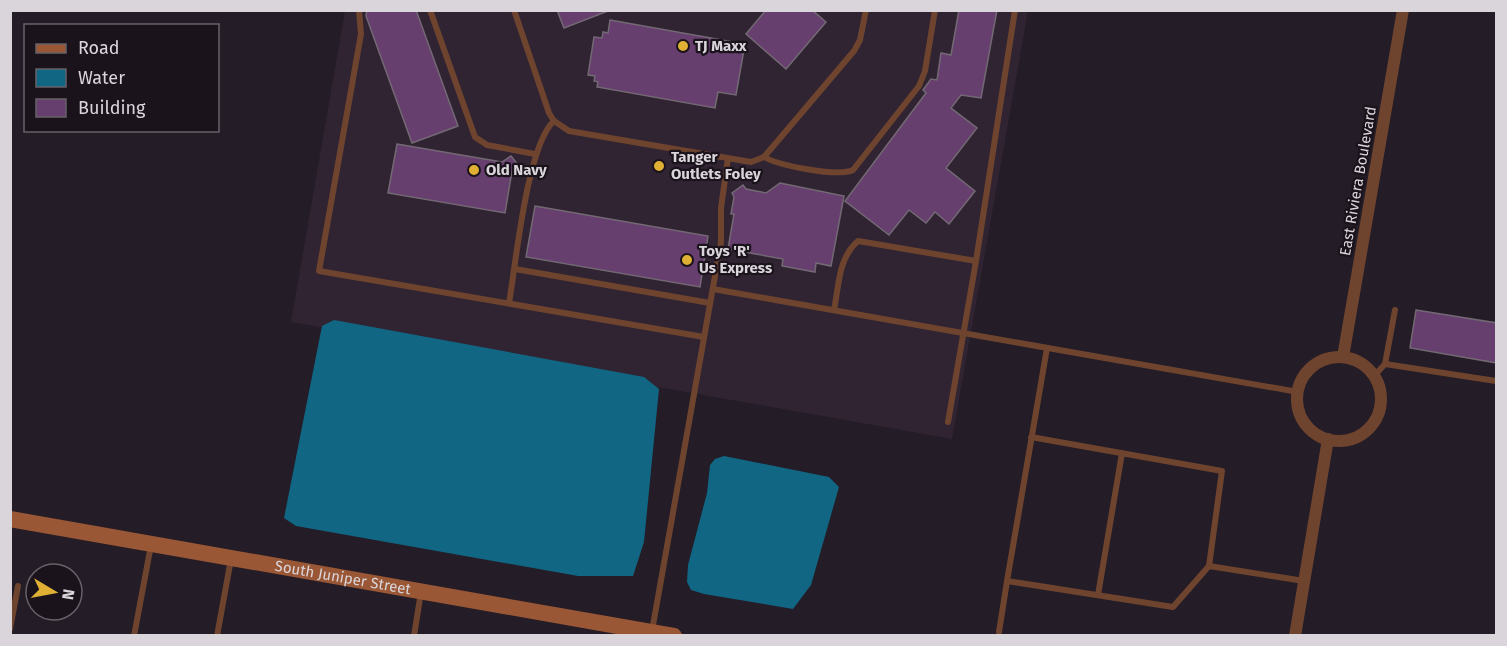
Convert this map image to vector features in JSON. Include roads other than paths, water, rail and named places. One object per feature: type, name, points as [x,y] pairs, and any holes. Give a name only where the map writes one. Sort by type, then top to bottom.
[{"type":"street","name":"East Riviera Boulevard","points":[[1343,357],[1403,10]]},
{"type":"street","points":[[1343,357],[1359,361],[1374,376],[1381,397],[1375,421],[1355,438],[1341,441],[1328,439],[1316,434],[1306,424],[1299,411],[1298,392],[1302,378],[1312,367],[1324,359],[1343,357]]},
{"type":"street","points":[[1296,636],[1328,439]]},
{"type":"street","name":"South Juniper Street","points":[[10,519],[674,636]]},
{"type":"lane","points":[[359,10],[361,34],[319,271],[704,337]]},
{"type":"lane","points":[[430,10],[475,137],[487,145],[535,154]]},
{"type":"lane","points":[[514,10],[554,121],[568,130],[751,162],[764,157],[854,51],[860,40],[866,10]]},
{"type":"lane","points":[[764,157],[774,163],[838,172],[854,170],[919,86],[925,71],[935,10]]},
{"type":"lane","points":[[948,422],[1015,10]]},
{"type":"lane","points":[[509,303],[535,154],[546,128],[554,121]]},
{"type":"lane","points":[[652,632],[721,242],[721,208],[728,159]]},
{"type":"lane","points":[[834,310],[843,260],[849,249],[858,241],[976,261]]},
{"type":"lane","points":[[515,269],[710,303]]},
{"type":"lane","points":[[712,289],[1298,392]]},
{"type":"lane","points":[[1374,376],[1386,364],[1395,310]]},
{"type":"lane","points":[[999,632],[1047,348]]},
{"type":"lane","points":[[1386,364],[1497,381]]},
{"type":"lane","points":[[1007,581],[1173,607],[1209,566],[1222,471],[1031,437]]},
{"type":"lane","points":[[1098,595],[1122,453]]},
{"type":"lane","points":[[134,636],[151,544]]},
{"type":"lane","points":[[217,636],[231,558]]},
{"type":"lane","points":[[1209,566],[1304,581]]},
{"type":"lane","points":[[10,628],[18,586]]},
{"type":"lane","points":[[414,636],[422,592]]},
{"type":"water","points":[[334,320],[644,377],[659,389],[644,542],[633,576],[578,576],[296,526],[284,518],[322,326]]},
{"type":"water","points":[[724,456],[829,477],[839,487],[811,585],[793,609],[704,594],[691,590],[687,582],[688,565],[707,493],[710,465],[715,459]]},
{"type":"place","name":"TJ Maxx","points":[[683,46]]},
{"type":"place","name":"Tanger Outlets Foley","points":[[659,166]]},
{"type":"place","name":"Old Navy","points":[[474,170]]},
{"type":"place","name":"Toys 'R' Us Express","points":[[687,260]]}]
